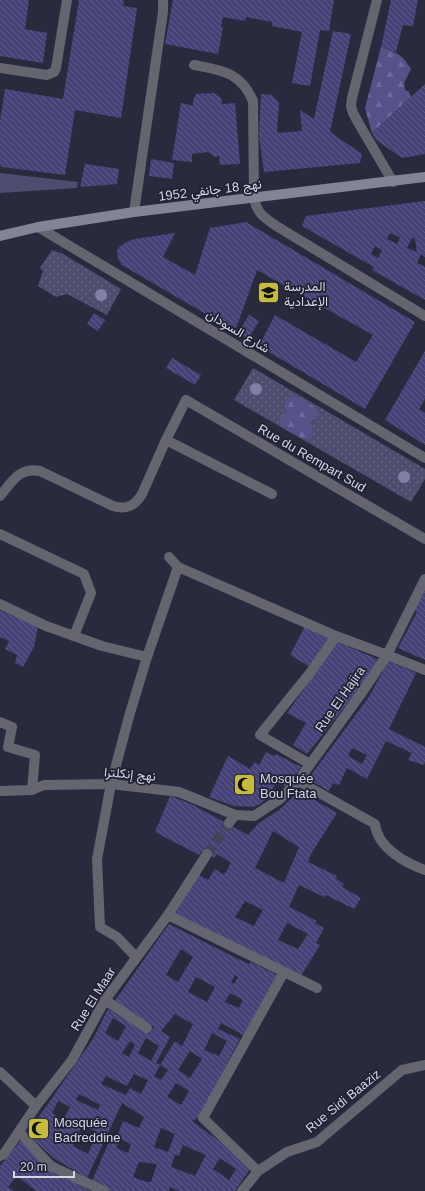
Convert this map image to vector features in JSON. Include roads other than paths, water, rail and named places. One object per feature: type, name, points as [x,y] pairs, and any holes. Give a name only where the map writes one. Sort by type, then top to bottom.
[{"type":"main road","name":"نهج 18 جانفي 1952","points":[[0,236],[38,227],[134,212],[425,178]]},
{"type":"street","points":[[0,68],[47,76],[54,72],[56,68],[67,0]]},
{"type":"street","points":[[134,212],[163,12],[163,0]]},
{"type":"street","points":[[377,0],[351,106],[359,124],[393,182]]},
{"type":"street","points":[[194,65],[222,71],[232,75],[249,93],[253,101],[254,198],[256,207],[265,217],[278,227],[425,316]]},
{"type":"street","name":"شارع السودان","points":[[38,227],[425,458]]},
{"type":"street","name":"Rue du Rempart Sud","points":[[166,440],[186,400],[425,539]]},
{"type":"street","points":[[0,496],[20,473],[26,470],[33,470],[40,471],[113,506],[120,508],[133,505],[139,500],[166,440],[272,494]]},
{"type":"street","points":[[0,534],[84,574],[91,593],[74,636]]},
{"type":"street","points":[[169,557],[178,567],[336,636],[425,670]]},
{"type":"street","points":[[136,957],[117,937],[100,927],[97,859],[111,784],[130,713],[147,657],[178,567]]},
{"type":"street","name":"Rue El Hajira","points":[[254,816],[280,800],[298,781],[387,655],[425,579]]},
{"type":"street","points":[[0,604],[46,626],[102,646],[147,657]]},
{"type":"street","points":[[310,764],[260,735],[310,673],[336,636]]},
{"type":"street","points":[[0,722],[12,727],[8,747],[34,755],[32,790]]},
{"type":"street","points":[[298,781],[375,824],[376,831],[391,852],[412,865],[425,870]]},
{"type":"street","name":"نهج إنكلترا","points":[[0,791],[32,790],[44,785],[111,784],[179,792],[232,819],[254,816]]},
{"type":"street","name":"Rue El Maar","points":[[0,1156],[4,1154],[36,1106],[72,1060],[105,1000],[168,915],[207,854]]},
{"type":"street","points":[[168,915],[317,988]]},
{"type":"street","points":[[258,1170],[203,1118],[284,972]]},
{"type":"street","points":[[105,1000],[147,1028]]},
{"type":"street","name":"Rue Sidi Baaziz","points":[[242,1191],[258,1170],[287,1152],[317,1142],[402,1070],[425,1065]]},
{"type":"street","points":[[0,1072],[36,1106]]},
{"type":"street","points":[[19,1132],[52,1166],[104,1191]]},
{"type":"tunnel","points":[[207,854],[229,823]]},
{"type":"place","name":"المدرسة الإعدادية","points":[[269,293]]},
{"type":"place","name":"Mosquée Bou Ftata","points":[[244,785]]},
{"type":"place","name":"Mosquée Badreddine","points":[[39,1129]]}]
